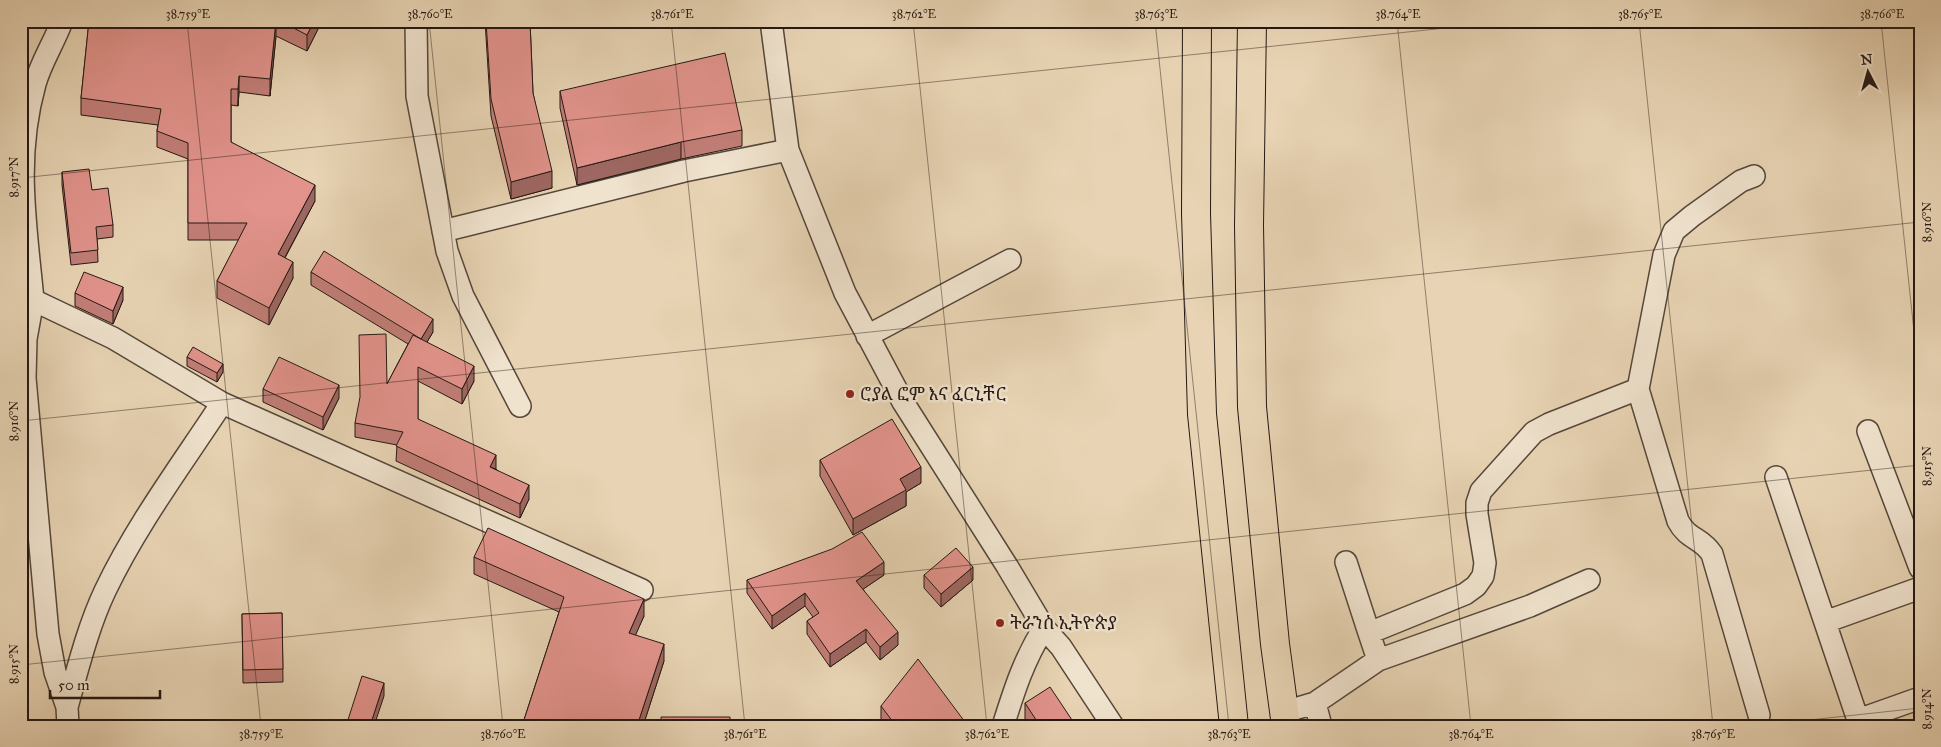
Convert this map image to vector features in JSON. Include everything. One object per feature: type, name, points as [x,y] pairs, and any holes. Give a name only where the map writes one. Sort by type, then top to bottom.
[{"type":"main road","points":[[1197,21],[1196,213],[1202,414],[1234,726]]},
{"type":"main road","points":[[1252,21],[1249,226],[1252,407],[1285,719]]},
{"type":"street","points":[[62,21],[36,82],[22,156],[23,194],[33,300],[26,339],[25,378],[48,634],[55,672],[68,716]]},
{"type":"street","points":[[416,21],[417,96],[447,251],[464,296],[520,406]]},
{"type":"street","points":[[771,21],[788,150],[845,293],[903,402],[1044,628],[1061,647],[1113,726]]},
{"type":"street","points":[[443,231],[684,171],[788,150]]},
{"type":"street","points":[[1754,176],[1724,192],[1674,232],[1664,255],[1638,390],[1678,521],[1684,534],[1705,544],[1712,554],[1759,715]]},
{"type":"street","points":[[868,336],[1010,260]]},
{"type":"street","points":[[33,300],[113,338],[222,402],[642,590]]},
{"type":"street","points":[[1369,633],[1465,594],[1476,586],[1483,576],[1485,563],[1477,514],[1477,503],[1481,491],[1534,432],[1638,390]]},
{"type":"street","points":[[68,716],[88,634],[105,591],[158,499],[222,402]]},
{"type":"street","points":[[1868,431],[1920,568]]},
{"type":"street","points":[[1776,476],[1859,723],[1920,698]]},
{"type":"street","points":[[1346,562],[1378,660]]},
{"type":"street","points":[[1285,719],[1315,703],[1378,660],[1512,613],[1589,580]]},
{"type":"street","points":[[1825,622],[1920,588]]},
{"type":"street","points":[[1003,726],[1016,681],[1028,653],[1044,628]]},
{"type":"street","points":[[1315,703],[1321,726]]},
{"type":"building","points":[[89,21],[276,21],[270,79],[239,76],[238,89],[231,89],[231,142],[315,185],[278,254],[293,262],[269,308],[217,281],[247,223],[188,223],[188,143],[157,131],[161,109],[81,98]]},
{"type":"building","points":[[280,21],[314,21],[307,35]]},
{"type":"building","points":[[486,21],[530,21],[533,93],[552,171],[511,182],[491,99]]},
{"type":"building","points":[[725,53],[742,130],[681,142],[577,168],[560,91]]},
{"type":"building","points":[[89,169],[92,190],[108,188],[113,225],[96,227],[98,250],[71,253],[62,172]]},
{"type":"building","points":[[324,251],[433,319],[421,339],[311,272]]},
{"type":"building","points":[[84,272],[123,287],[113,311],[75,293]]},
{"type":"building","points":[[386,334],[387,384],[413,335],[474,366],[462,389],[418,367],[418,419],[496,455],[490,467],[529,485],[520,504],[396,446],[403,432],[355,423],[360,397],[359,335]]},
{"type":"building","points":[[193,347],[223,364],[217,373],[187,357]]},
{"type":"building","points":[[279,357],[339,385],[323,417],[263,389]]},
{"type":"building","points":[[892,419],[921,467],[900,479],[906,490],[853,519],[820,460]]},
{"type":"building","points":[[488,528],[644,599],[629,633],[664,644],[637,726],[522,726],[564,597],[474,557]]},
{"type":"building","points":[[862,532],[884,562],[856,581],[898,632],[880,647],[866,629],[830,654],[807,621],[819,613],[805,593],[772,616],[747,580],[832,549]]},
{"type":"building","points":[[956,548],[973,567],[941,594],[924,575]]},
{"type":"building","points":[[282,613],[283,669],[243,670],[242,614]]},
{"type":"building","points":[[918,659],[968,726],[896,726],[881,706]]},
{"type":"building","points":[[362,676],[384,683],[370,726],[346,726]]},
{"type":"building","points":[[1050,687],[1076,726],[1040,726],[1025,703]]},
{"type":"building","points":[[661,717],[730,717],[730,726],[661,726]]},
{"type":"place","name":"ሮያል ፎም እና ፈርኒቸር","points":[[850,394]]},
{"type":"place","name":"ትራንስ ኢትዮጵያ","points":[[1000,623]]}]
